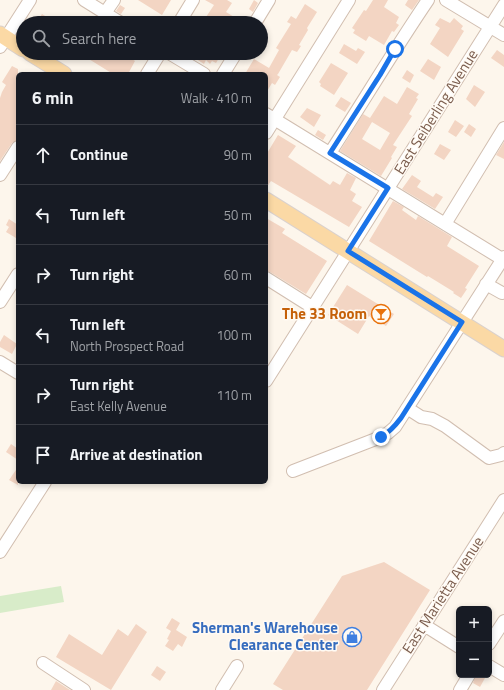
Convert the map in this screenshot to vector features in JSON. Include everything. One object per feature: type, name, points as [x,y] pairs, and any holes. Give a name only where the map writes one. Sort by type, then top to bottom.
[{"type":"main road","points":[[2,40],[16,46]]},
{"type":"main road","points":[[41,60],[61,72]]},
{"type":"main road","points":[[268,201],[504,349]]},
{"type":"street","points":[[19,16],[30,0]]},
{"type":"street","points":[[84,0],[110,16]]},
{"type":"street","points":[[105,13],[114,0]]},
{"type":"street","points":[[183,16],[193,0]]},
{"type":"street","points":[[259,16],[269,0]]},
{"type":"street","points":[[293,471],[381,437],[395,427],[503,258],[270,116],[349,0]]},
{"type":"street","points":[[330,153],[395,49],[428,0]]},
{"type":"street","points":[[446,0],[504,35]]},
{"type":"street","name":"East Seiberling Avenue","points":[[268,378],[504,5]]},
{"type":"street","points":[[2,40],[16,20]]},
{"type":"street","points":[[147,72],[155,60]]},
{"type":"street","points":[[181,60],[201,72]]},
{"type":"street","points":[[224,72],[232,60]]},
{"type":"street","points":[[445,224],[504,128]]},
{"type":"street","points":[[0,176],[16,150]]},
{"type":"street","points":[[0,302],[16,277]]},
{"type":"street","points":[[268,279],[312,307]]},
{"type":"street","points":[[486,284],[502,293]]},
{"type":"street","points":[[0,362],[16,373]]},
{"type":"street","points":[[404,413],[432,419],[445,426],[490,458],[502,454]]},
{"type":"street","points":[[0,552],[44,484]]},
{"type":"street","name":"East Marietta Avenue","points":[[383,690],[504,500]]},
{"type":"street","points":[[490,642],[504,621]]},
{"type":"street","points":[[424,625],[456,645]]},
{"type":"street","points":[[43,664],[84,690]]},
{"type":"street","points":[[222,690],[237,666]]},
{"type":"street","points":[[492,668],[504,675]]},
{"type":"street","points":[[460,690],[467,678]]},
{"type":"green space","points":[[61,586],[64,602],[0,613],[0,596]]},
{"type":"building","points":[[138,0],[171,0],[162,15]]},
{"type":"building","points":[[205,0],[227,0],[232,3],[226,12],[233,16],[207,16],[214,5]]},
{"type":"building","points":[[254,0],[258,3],[253,12],[249,9]]},
{"type":"building","points":[[373,0],[388,0],[384,7],[399,17],[396,23],[399,25],[394,32],[392,31],[384,45],[369,36],[366,41],[353,33],[355,30],[352,28]]},
{"type":"building","points":[[408,0],[419,0],[412,10],[405,5]]},
{"type":"building","points":[[305,4],[317,12],[299,45],[301,46],[297,52],[292,50],[277,75],[280,77],[275,85],[272,83],[268,90],[268,72],[246,72],[253,60],[269,68],[279,50],[276,48],[291,24],[287,22],[291,16],[296,19]]},
{"type":"building","points":[[120,5],[125,8],[121,14],[116,11]]},
{"type":"building","points":[[440,18],[450,23],[454,18],[463,26],[461,29],[464,31],[448,57],[430,44],[440,28],[435,25]]},
{"type":"building","points":[[344,44],[356,51],[358,48],[365,52],[357,64],[339,53]]},
{"type":"building","points":[[497,50],[504,55],[504,67],[491,58]]},
{"type":"building","points":[[428,59],[441,67],[434,80],[420,71]]},
{"type":"building","points":[[90,60],[135,61],[129,72],[110,72]]},
{"type":"building","points":[[198,60],[206,60],[204,64]]},
{"type":"building","points":[[206,60],[218,60],[216,63],[212,61],[210,64]]},
{"type":"building","points":[[331,63],[348,73],[334,95],[320,86],[321,84],[319,82]]},
{"type":"building","points":[[12,66],[18,69],[18,72],[16,72],[16,141],[12,143],[0,161],[0,98],[6,85],[2,82]]},
{"type":"building","points":[[407,70],[414,75],[410,83],[402,78]]},
{"type":"building","points":[[474,85],[485,92],[475,107],[466,99]]},
{"type":"building","points":[[407,87],[419,94],[416,98],[418,99],[409,114],[412,116],[393,145],[397,147],[381,176],[340,151],[363,114],[370,118],[384,96],[397,104]],"holes":[[[372,122],[390,133],[380,150],[362,139]]]},
{"type":"building","points":[[341,97],[351,103],[345,112],[335,106]]},
{"type":"building","points":[[307,108],[321,115],[314,127],[300,117]]},
{"type":"building","points":[[455,120],[464,126],[456,137],[448,132]]},
{"type":"building","points":[[469,124],[476,129],[471,137],[464,132]]},
{"type":"building","points":[[318,130],[326,135],[323,140],[315,135]]},
{"type":"building","points":[[278,135],[296,146],[288,157],[330,185],[333,181],[340,185],[347,173],[356,178],[350,190],[356,194],[352,201],[362,207],[349,227],[271,181],[268,185],[268,152]]},
{"type":"building","points":[[504,142],[504,159],[496,155]]},
{"type":"building","points":[[440,144],[451,150],[444,160],[434,154]]},
{"type":"building","points":[[412,175],[421,181],[417,187],[433,197],[436,193],[443,197],[435,209],[402,189]]},
{"type":"building","points":[[393,201],[404,207],[402,210],[416,220],[418,216],[452,237],[447,246],[479,266],[465,288],[467,289],[461,298],[453,293],[454,292],[369,241]]},
{"type":"building","points":[[9,219],[16,224],[16,238],[6,232],[9,227],[6,225]]},
{"type":"building","points":[[268,219],[285,229],[282,233],[327,261],[306,294],[268,272]]},
{"type":"building","points":[[347,285],[394,314],[386,326],[369,316],[358,334],[328,315]]},
{"type":"building","points":[[4,335],[16,343],[12,354],[0,347],[0,342]]},
{"type":"building","points":[[11,444],[16,448],[16,459],[6,452]]},
{"type":"building","points":[[16,470],[16,484],[9,480]]},
{"type":"building","name":"Sherman's Warehouse Clearance Center","points":[[384,562],[430,590],[367,690],[283,690],[273,684],[342,576]]},
{"type":"building","points":[[172,618],[180,623],[176,630],[187,637],[182,647],[178,644],[173,651],[165,646],[169,640],[167,639],[171,631],[166,628]]},
{"type":"building","points":[[136,624],[147,632],[111,690],[56,657],[69,634],[102,655],[118,629],[128,636]]},
{"type":"building","points":[[157,666],[166,672],[160,681],[151,675]]},
{"type":"building","points":[[475,678],[485,678],[480,687],[473,683]]},
{"type":"building","points":[[56,681],[70,690],[51,690]]},
{"type":"place","name":"The 33 Room","points":[[381,314]]},
{"type":"place","name":"Sherman's Warehouse Clearance Center","points":[[352,637]]},
{"type":"route","points":[[381,437],[395,427],[462,322],[348,251],[388,188],[330,153],[395,49]]}]
